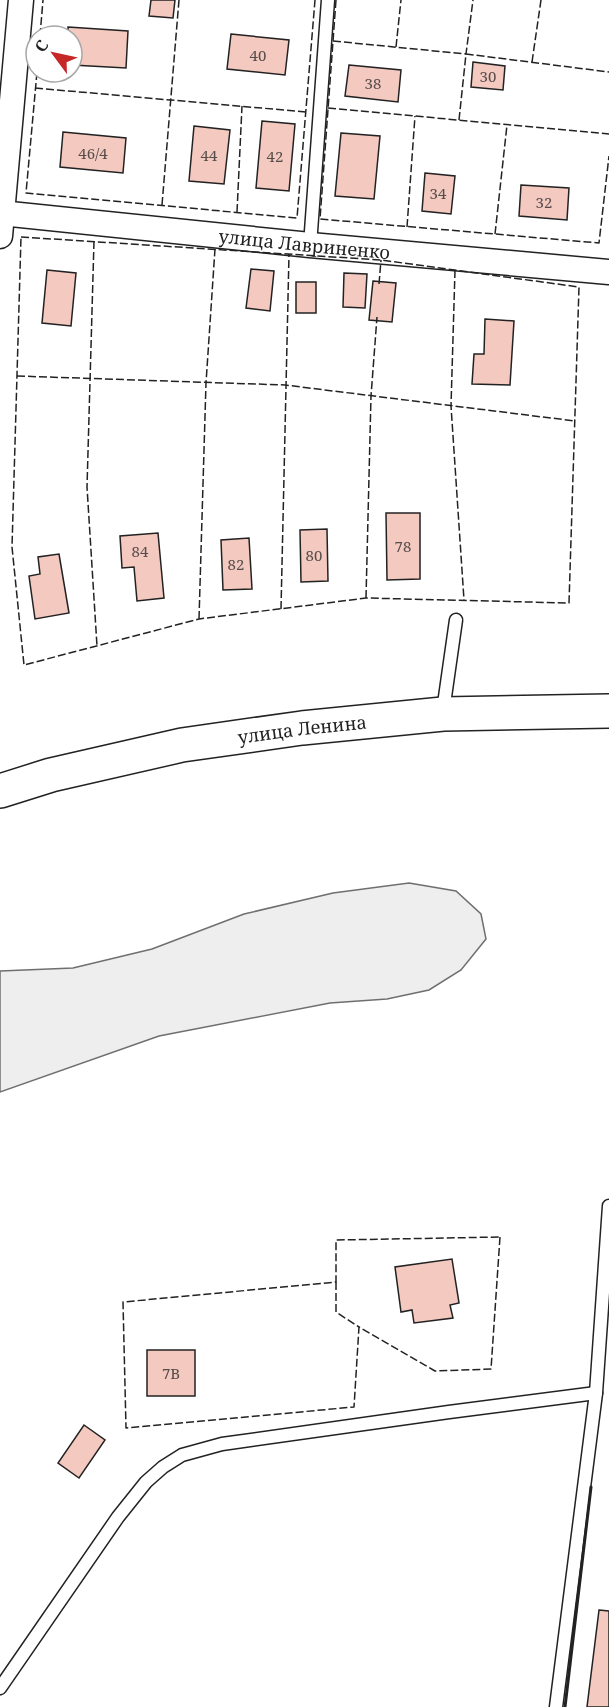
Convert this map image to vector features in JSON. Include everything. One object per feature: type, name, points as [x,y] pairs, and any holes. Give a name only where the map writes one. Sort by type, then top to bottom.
[{"type":"main road","name":"улица Ленина","points":[[0,791],[51,775],[182,745],[302,728],[443,714],[609,711]]},
{"type":"street","points":[[0,221],[21,0]]},
{"type":"street","name":"улица Лавриненко","points":[[0,221],[310,245],[609,272]]},
{"type":"lane","points":[[310,245],[328,0]]},
{"type":"lane","points":[[443,714],[456,620]]},
{"type":"lane","points":[[556,1707],[596,1394],[609,1206]]},
{"type":"lane","points":[[0,1689],[125,1508],[146,1482],[163,1467],[182,1455],[222,1444],[596,1394]]},
{"type":"shaded area","points":[[409,883],[456,891],[481,914],[486,939],[461,970],[429,990],[387,999],[330,1003],[159,1036],[0,1092],[0,971],[73,968],[152,949],[244,914],[333,893]]},
{"type":"building","points":[[151,0],[175,0],[173,18],[149,16]]},
{"type":"building","points":[[84,28],[128,31],[126,68],[84,66]]},
{"type":"building","points":[[231,34],[289,40],[285,75],[227,69]]},
{"type":"building","points":[[473,62],[505,66],[503,90],[471,87]]},
{"type":"building","points":[[349,65],[401,70],[398,102],[345,96]]},
{"type":"building","points":[[262,121],[295,124],[289,191],[256,188]]},
{"type":"building","points":[[194,126],[230,130],[224,184],[189,181]]},
{"type":"building","points":[[63,132],[126,138],[123,173],[60,167]]},
{"type":"building","points":[[341,133],[380,136],[374,199],[335,196]]},
{"type":"building","points":[[425,173],[455,176],[451,214],[422,211]]},
{"type":"building","points":[[521,185],[569,188],[567,220],[519,216]]},
{"type":"building","points":[[251,269],[274,271],[270,311],[246,308]]},
{"type":"building","points":[[47,270],[76,273],[71,326],[42,323]]},
{"type":"building","points":[[344,273],[367,274],[365,308],[343,307]]},
{"type":"building","points":[[373,281],[396,283],[392,322],[369,320]]},
{"type":"building","points":[[296,282],[316,282],[316,313],[296,313]]},
{"type":"building","points":[[485,319],[514,321],[510,385],[472,384],[474,354],[484,354]]},
{"type":"building","points":[[386,513],[420,513],[420,579],[387,580]]},
{"type":"building","points":[[327,529],[328,581],[301,582],[300,530]]},
{"type":"building","points":[[158,533],[164,598],[137,601],[134,567],[122,568],[120,536]]},
{"type":"building","points":[[249,538],[252,589],[223,590],[221,540]]},
{"type":"building","points":[[59,554],[69,613],[35,619],[29,576],[40,574],[38,557]]},
{"type":"building","points":[[452,1259],[459,1303],[450,1305],[453,1318],[414,1323],[412,1310],[401,1312],[395,1267]]},
{"type":"building","points":[[147,1350],[195,1350],[195,1396],[147,1396]]},
{"type":"building","points":[[84,1425],[105,1440],[79,1478],[58,1463]]},
{"type":"building","points":[[599,1610],[609,1611],[609,1707],[587,1707]]},
{"type":"fence","points":[[41,24],[43,0]]},
{"type":"fence","points":[[162,205],[179,0]]},
{"type":"fence","points":[[36,84],[26,193],[297,218],[315,0]]},
{"type":"fence","points":[[336,0],[320,219],[599,243],[609,156]]},
{"type":"fence","points":[[396,47],[401,0]]},
{"type":"fence","points":[[333,41],[466,54],[473,0]]},
{"type":"fence","points":[[532,62],[541,0]]},
{"type":"fence","points":[[459,120],[466,54],[609,72]]},
{"type":"fence","points":[[35,88],[306,112]]},
{"type":"fence","points":[[237,212],[242,106]]},
{"type":"fence","points":[[328,108],[609,134]]},
{"type":"fence","points":[[407,227],[415,116]]},
{"type":"fence","points":[[495,234],[507,125]]},
{"type":"fence","points":[[21,237],[381,260],[579,287],[569,603],[366,598],[199,619],[24,665],[12,547],[21,237]]},
{"type":"fence","points":[[94,241],[87,487],[97,646]]},
{"type":"fence","points":[[199,619],[206,383],[215,249]]},
{"type":"fence","points":[[281,609],[289,254]]},
{"type":"fence","points":[[379,284],[381,260]]},
{"type":"fence","points":[[455,270],[451,406],[464,600]]},
{"type":"fence","points":[[366,598],[371,396],[377,317]]},
{"type":"fence","points":[[17,376],[285,385],[575,421]]},
{"type":"fence","points":[[500,1237],[491,1369],[435,1371],[359,1327],[354,1407],[126,1428],[123,1302],[336,1282],[336,1240],[500,1237]]},
{"type":"fence","points":[[336,1282],[336,1312],[359,1327]]},
{"type":"wall","points":[[565,1707],[591,1487]]}]
